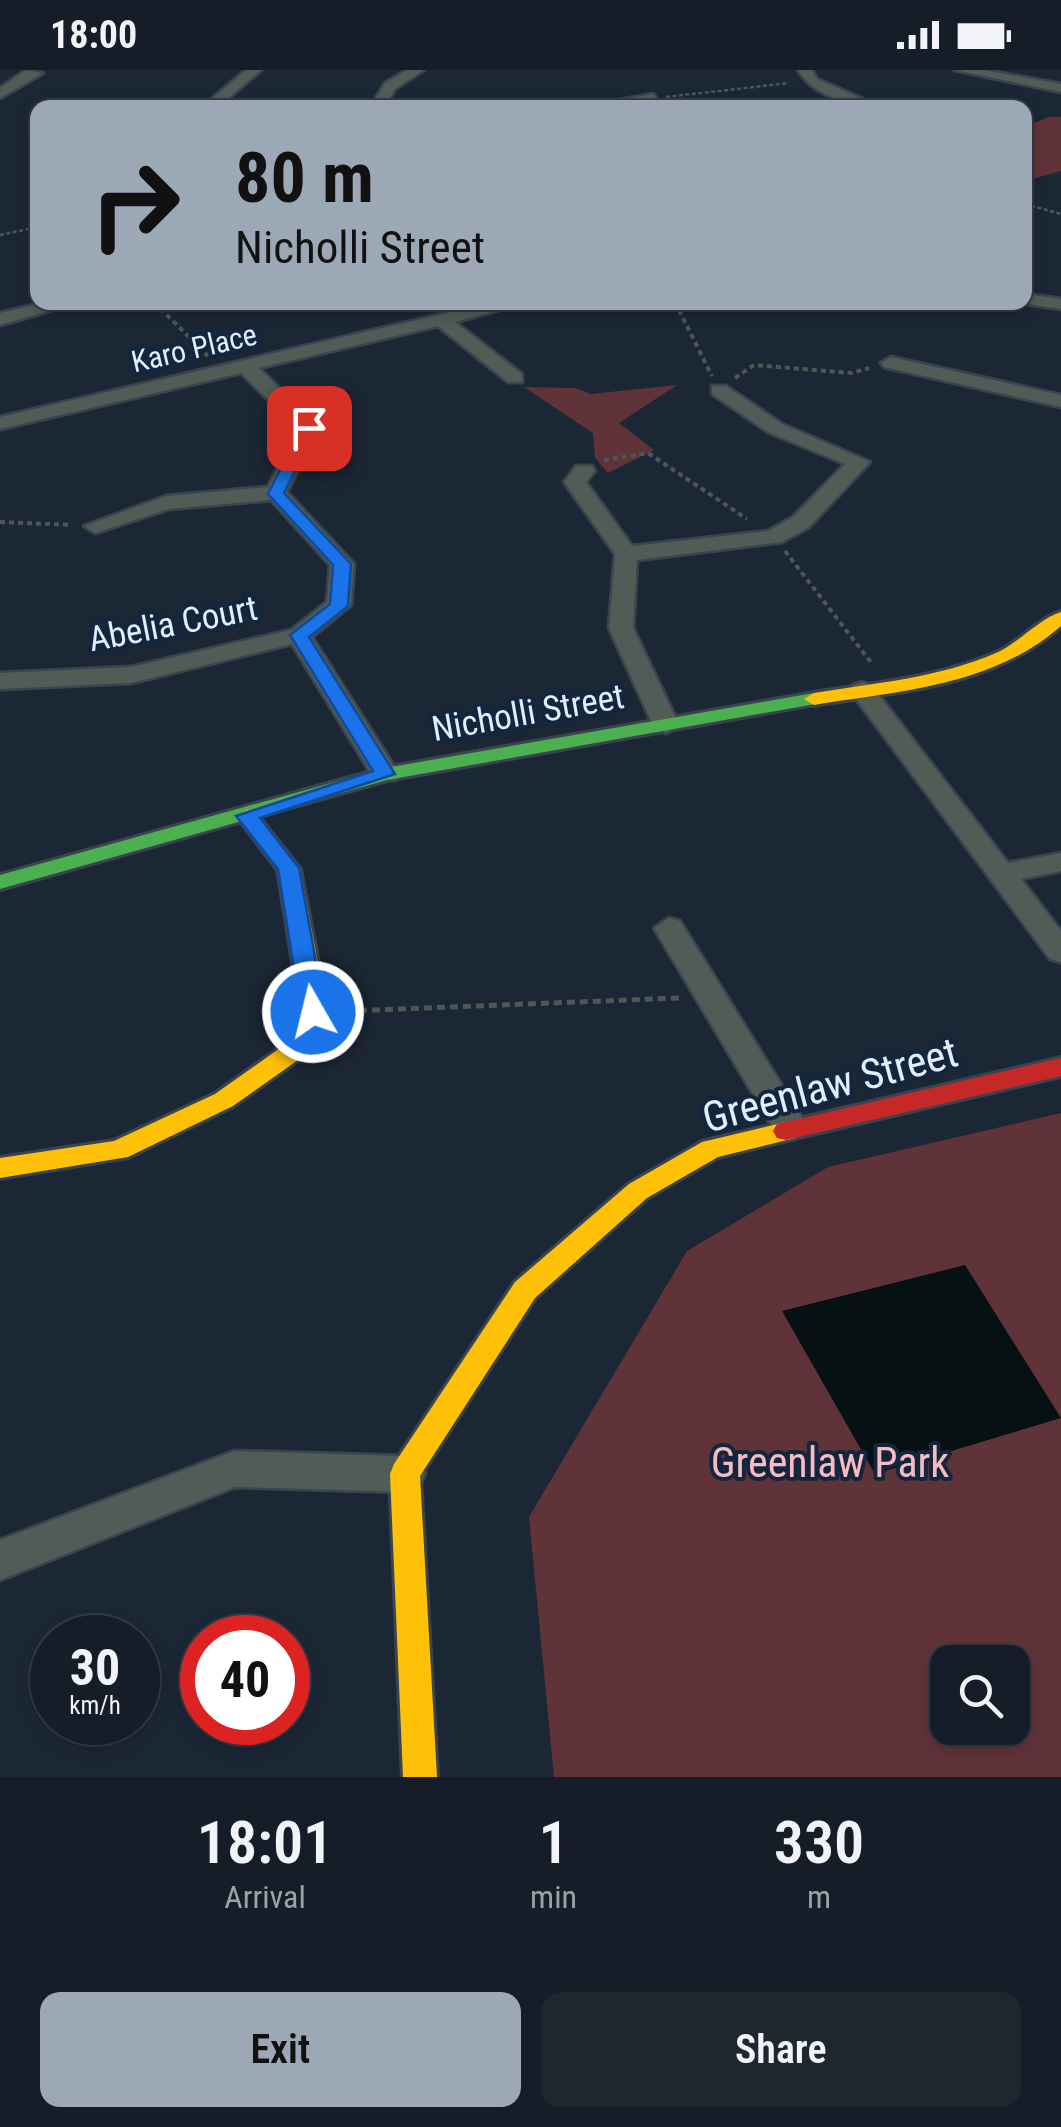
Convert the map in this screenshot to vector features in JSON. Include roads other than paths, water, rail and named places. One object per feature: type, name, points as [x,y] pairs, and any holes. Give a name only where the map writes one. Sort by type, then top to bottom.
[{"type":"street","points":[[0,94],[36,73],[33,70]]},
{"type":"street","points":[[206,100],[242,70]]},
{"type":"street","points":[[218,100],[254,70]]},
{"type":"street","points":[[382,100],[390,86],[418,70]]},
{"type":"street","points":[[962,70],[1061,88]]},
{"type":"street","points":[[809,76],[859,100]]},
{"type":"street","points":[[642,100],[653,98]]},
{"type":"street","points":[[1032,300],[1061,304]]},
{"type":"street","points":[[0,318],[36,310]]},
{"type":"street","name":"Karo Place","points":[[0,424],[484,310]]},
{"type":"street","points":[[440,320],[514,378]]},
{"type":"street","points":[[891,363],[1061,401]]},
{"type":"street","points":[[235,370],[309,428],[276,494]]},
{"type":"street","points":[[626,554],[774,537],[800,522],[859,462],[775,428],[719,390]]},
{"type":"street","points":[[584,471],[575,482],[626,554],[621,628],[666,725]]},
{"type":"street","points":[[95,526],[166,503],[276,494]]},
{"type":"street","points":[[276,494],[342,564],[339,606],[299,635],[385,774]]},
{"type":"street","name":"Nicholli Street","points":[[0,882],[247,816],[385,774],[992,664],[1028,646],[1061,617]]},
{"type":"street","name":"Abelia Court","points":[[0,681],[131,675],[299,635]]},
{"type":"street","points":[[875,687],[1002,874],[1061,952]]},
{"type":"street","points":[[0,1168],[120,1150],[224,1100],[289,1054],[313,1012],[288,868],[247,816]]},
{"type":"street","points":[[1002,874],[1061,862]]},
{"type":"street","points":[[668,928],[790,1127]]},
{"type":"street","name":"Greenlaw Street","points":[[405,1474],[525,1290],[638,1191],[710,1149],[1061,1066]]},
{"type":"street","points":[[0,1560],[234,1469],[405,1474],[420,1777]]},
{"type":"park label","name":"Greenlaw Park","points":[[830,1462]]}]
